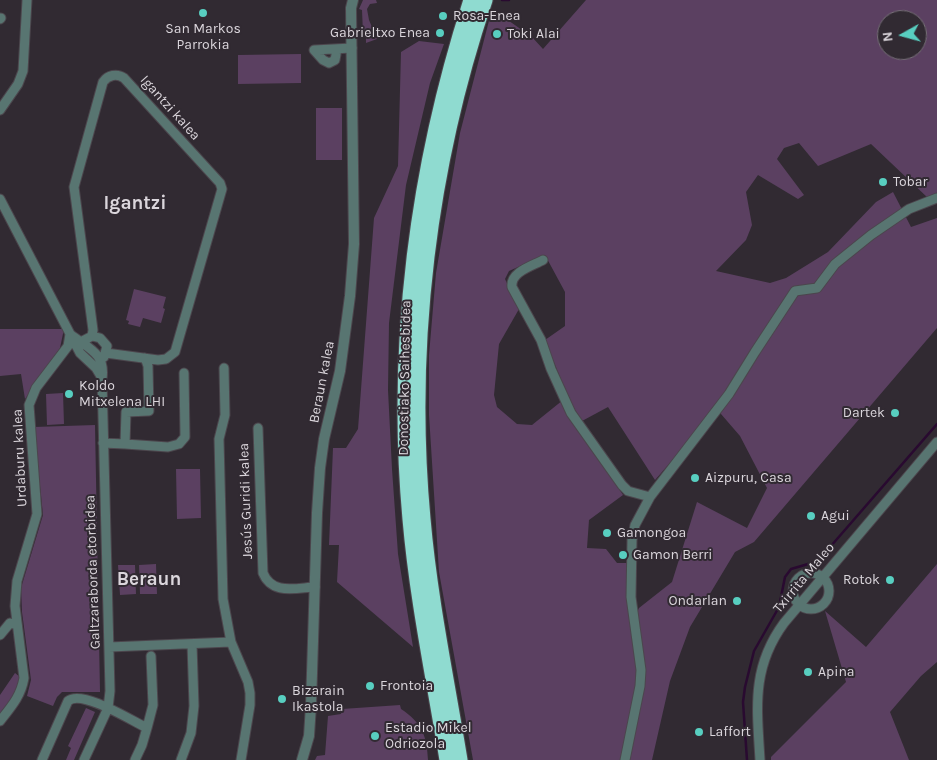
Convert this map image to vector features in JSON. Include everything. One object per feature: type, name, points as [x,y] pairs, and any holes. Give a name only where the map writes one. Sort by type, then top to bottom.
[{"type":"highway","name":"Donostiako Saihesbidea","points":[[460,760],[427,559],[420,487],[418,418],[419,347],[428,244],[438,184],[454,56],[472,0]]},
{"type":"highway","name":"Donostiako Saihesbidea","points":[[447,760],[414,560],[407,487],[405,418],[406,346],[412,274],[425,182],[485,0]]},
{"type":"street","points":[[0,110],[18,84],[23,71],[27,0]]},
{"type":"street","name":"Beraun kalea","points":[[302,760],[309,736],[320,468],[324,439],[340,372],[350,296],[354,244],[351,3]]},
{"type":"street","points":[[337,49],[352,48]]},
{"type":"street","name":"Igantzi kalea","points":[[92,336],[94,330],[74,188],[103,82],[109,77],[118,75],[124,78],[220,183],[222,189],[178,346],[172,355],[166,359],[158,360],[103,356]]},
{"type":"street","points":[[625,760],[640,686],[641,670],[631,597],[632,540],[636,525],[650,496],[729,394],[796,291],[817,288],[835,264],[871,235],[909,209],[937,198]]},
{"type":"street","name":"Urdaburu kalea","points":[[0,199],[74,344],[36,388],[29,405],[28,415],[37,514],[17,581],[15,606],[23,668],[22,688],[18,697],[0,721]]},
{"type":"street","points":[[543,260],[514,275],[511,281],[512,286],[541,340],[551,369],[571,413],[622,485],[634,493],[650,496]]},
{"type":"street","points":[[74,344],[92,336],[98,336],[103,340],[107,346],[103,356],[87,362]]},
{"type":"street","points":[[74,344],[103,356]]},
{"type":"street","points":[[74,344],[83,358],[96,368],[102,378]]},
{"type":"street","name":"Galtzaraborda etorbidea","points":[[84,760],[108,708],[110,690],[103,443],[103,356]]},
{"type":"street","points":[[125,444],[126,412],[149,411],[148,366],[145,358]]},
{"type":"street","points":[[224,368],[225,415],[219,439],[223,599],[231,642],[248,682],[250,693],[250,705],[241,760]]},
{"type":"street","points":[[103,443],[168,447],[180,444],[185,437],[184,373]]},
{"type":"street","name":"Jesús Guridi kalea","points":[[258,428],[263,573],[266,580],[279,589],[315,587]]},
{"type":"street","name":"Txirrita Maleo","points":[[760,760],[757,703],[758,682],[767,651],[774,637],[937,442]]},
{"type":"street","points":[[812,573],[823,577],[828,586],[826,600],[819,607],[814,608],[800,604],[794,594],[794,586],[798,579],[804,574],[812,573]]},
{"type":"street","points":[[0,635],[10,622],[17,625]]},
{"type":"street","points":[[109,647],[231,642]]},
{"type":"street","points":[[181,760],[191,733],[194,706],[192,644]]},
{"type":"street","points":[[136,760],[153,705],[152,656]]},
{"type":"street","points":[[42,760],[68,701],[72,698],[99,703],[147,728]]},
{"type":"shaded area","points":[[363,0],[376,0],[377,3],[370,4],[367,9],[369,20],[377,39],[366,43],[366,34],[363,34],[362,10],[359,9]]},
{"type":"shaded area","points":[[586,0],[937,0],[937,195],[928,198],[871,144],[818,166],[799,143],[784,148],[777,159],[804,195],[798,199],[758,175],[746,192],[752,225],[746,240],[716,271],[770,283],[786,278],[828,252],[876,202],[893,192],[911,227],[937,218],[937,328],[754,542],[735,552],[690,627],[670,681],[652,760],[627,760],[644,671],[635,617],[639,608],[672,582],[697,502],[747,528],[767,488],[740,436],[721,414],[719,400],[682,449],[655,480],[608,407],[582,421],[570,402],[545,340],[565,326],[565,292],[545,255],[509,271],[505,279],[519,309],[499,344],[494,395],[497,407],[517,424],[532,425],[563,400],[623,495],[589,520],[587,548],[606,549],[617,563],[630,563],[637,668],[636,696],[622,760],[473,760],[439,572],[429,415],[429,355],[436,273],[460,133],[492,9],[532,37],[543,49]]},
{"type":"shaded area","points":[[419,41],[444,44],[430,83],[406,185],[389,323],[388,390],[398,554],[413,647],[337,582],[339,545],[329,545],[333,448],[346,448],[358,429],[374,218],[398,166],[401,52]]},
{"type":"shaded area","points":[[301,54],[301,83],[238,84],[238,55]]},
{"type":"shaded area","points":[[316,108],[342,108],[342,160],[316,160]]},
{"type":"shaded area","points":[[134,289],[166,297],[161,323],[143,318],[140,327],[128,324],[129,321],[126,320]]},
{"type":"shaded area","points":[[0,329],[64,329],[60,348],[25,399],[21,374],[0,376]]},
{"type":"shaded area","points":[[63,393],[64,424],[47,425],[46,394]]},
{"type":"shaded area","points":[[95,425],[100,692],[62,692],[57,697],[53,706],[27,696],[31,680],[22,612],[21,588],[43,515],[34,427]]},
{"type":"shaded area","points":[[176,469],[200,469],[201,518],[177,519]]},
{"type":"shaded area","points":[[156,564],[157,594],[140,594],[139,565]]},
{"type":"shaded area","points":[[937,564],[937,662],[921,676],[890,712],[909,760],[771,760],[771,757],[846,682],[825,611],[866,647]]},
{"type":"shaded area","points":[[118,565],[135,565],[136,594],[120,595]]},
{"type":"shaded area","points":[[15,673],[20,677],[17,687],[0,713],[0,695]]},
{"type":"shaded area","name":"Estadio Mikel Odriozola","points":[[400,705],[401,709],[419,725],[425,737],[428,760],[315,760],[317,756],[325,755],[328,716],[341,714],[342,709]]},
{"type":"shaded area","points":[[86,708],[95,712],[74,760],[66,760],[71,748],[68,746]]},
{"type":"waterway","points":[[502,0],[509,0]]},
{"type":"waterway","points":[[747,760],[743,702],[745,687],[754,651],[779,607],[785,577],[791,569],[815,562],[824,554],[937,424]]},
{"type":"place","name":"San Markos Parrokia","points":[[203,13]]},
{"type":"place","name":"Rosa-Enea","points":[[443,16]]},
{"type":"place","name":"Gabrieltxo Enea","points":[[440,33]]},
{"type":"place","name":"Toki Alai","points":[[497,34]]},
{"type":"place","name":"Tobar","points":[[883,182]]},
{"type":"place","name":"Koldo Mitxelena LHI","points":[[69,394]]},
{"type":"place","name":"Dartek","points":[[895,413]]},
{"type":"place","name":"Aizpuru, Casa","points":[[695,478]]},
{"type":"place","name":"Agui","points":[[811,516]]},
{"type":"place","name":"Gamongoa","points":[[607,533]]},
{"type":"place","name":"Gamon Berri","points":[[623,555]]},
{"type":"place","name":"Rotok","points":[[890,580]]},
{"type":"place","name":"Ondarlan","points":[[737,601]]},
{"type":"place","name":"Apina","points":[[808,672]]},
{"type":"place","name":"Frontoia","points":[[370,686]]},
{"type":"place","name":"Bizarain Ikastola","points":[[282,699]]},
{"type":"place","name":"Laffort","points":[[699,732]]},
{"type":"place","name":"Estadio Mikel Odriozola","points":[[375,736]]},
{"type":"district","name":"Igantzi","points":[[135,204]]},
{"type":"district","name":"Beraun","points":[[149,580]]}]
